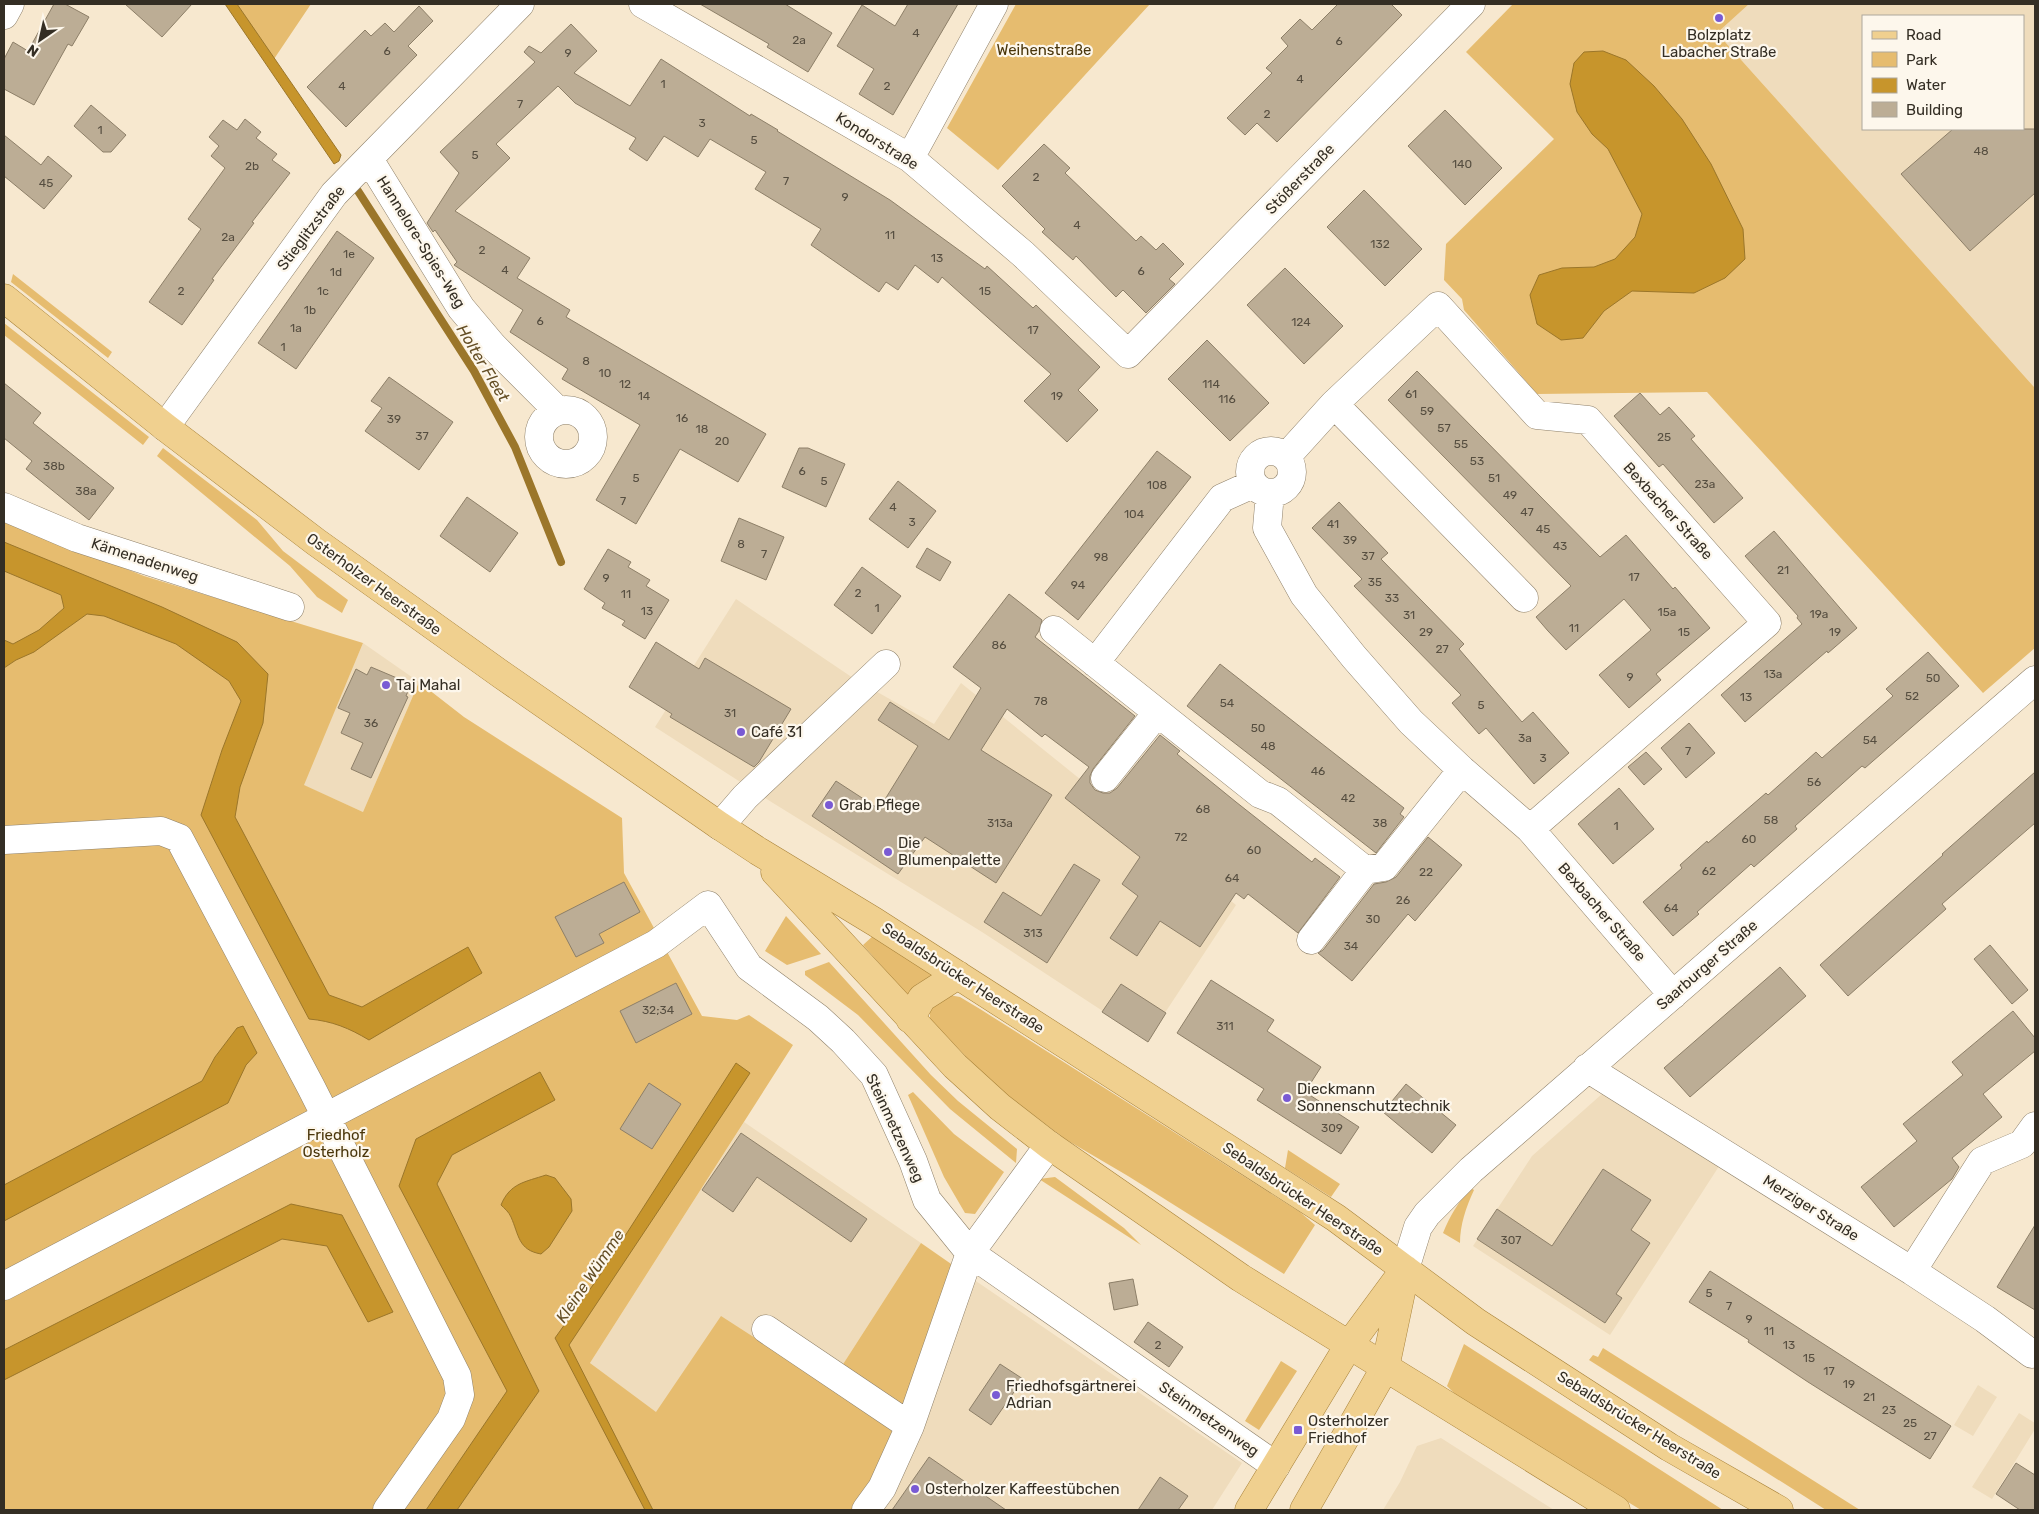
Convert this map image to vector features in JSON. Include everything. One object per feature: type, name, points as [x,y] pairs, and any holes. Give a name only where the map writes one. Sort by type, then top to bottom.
[{"type":"main road","name":"Osterholzer Heerstraße","points":[[4,298],[165,427],[324,548],[502,675],[758,852],[876,922]]},
{"type":"main road","name":"Osterholzer Heerstraße","points":[[758,852],[910,1019]]},
{"type":"main road","name":"Sebaldsbrücker Heerstraße","points":[[876,922],[1336,1218],[1476,1322],[1669,1447],[1779,1510]]},
{"type":"main road","points":[[958,975],[922,998],[910,1019],[955,1066],[994,1102],[1049,1145],[1241,1278],[1616,1510]]},
{"type":"main road","points":[[1249,1510],[1349,1345],[1406,1269]]},
{"type":"main road","points":[[1304,1510],[1385,1368],[1406,1269]]},
{"type":"street","points":[[4,15],[10,4]]},
{"type":"street","name":"Stieglitzstraße","points":[[165,427],[334,194],[520,4]]},
{"type":"street","name":"Kondorstraße","points":[[643,4],[910,158],[1023,254],[1128,354]]},
{"type":"street","points":[[910,158],[994,4]]},
{"type":"street","name":"Stößerstraße","points":[[1128,354],[1471,4]]},
{"type":"street","name":"Hannelore-Spies-Weg","points":[[369,159],[461,308],[493,346],[558,411]]},
{"type":"street","name":"Bexbacher Straße","points":[[1530,830],[1767,623],[1588,420],[1537,415],[1438,306],[1334,404],[1286,457],[1292,468],[1291,480],[1282,490],[1262,488],[1267,528],[1304,596],[1354,657],[1411,722],[1530,830],[1673,995]]},
{"type":"street","points":[[1334,404],[1524,598]]},
{"type":"street","points":[[1095,663],[1222,498],[1262,488]]},
{"type":"street","name":"Kämenadenweg","points":[[4,507],[77,538],[290,607]]},
{"type":"street","points":[[1054,630],[1260,794],[1278,801],[1365,870]]},
{"type":"street","points":[[720,826],[745,796],[886,664]]},
{"type":"street","name":"Saarburger Straße","points":[[1406,1269],[1418,1226],[1427,1214],[1478,1164],[2035,680]]},
{"type":"street","points":[[1105,778],[1157,712]]},
{"type":"street","points":[[1311,940],[1365,870],[1384,867],[1462,770]]},
{"type":"street","points":[[4,840],[161,831],[179,838],[326,1118],[457,1376],[460,1395],[451,1419],[387,1510]]},
{"type":"street","name":"Steinmetzenweg","points":[[326,1118],[656,944],[708,906],[749,967],[818,1018],[843,1041],[874,1075],[913,1161],[927,1200],[970,1253],[1276,1466]]},
{"type":"street","name":"Merziger Straße","points":[[1587,1068],[1912,1271],[1985,1319],[2032,1354]]},
{"type":"street","points":[[4,1286],[326,1118]]},
{"type":"street","points":[[1912,1271],[1982,1161],[2022,1144],[2035,1126]]},
{"type":"street","points":[[866,1510],[882,1488],[910,1426],[970,1253],[1049,1145]]},
{"type":"street","points":[[766,1329],[910,1426]]},
{"type":"shaded area","points":[[1749,4],[2035,4],[2035,388],[1717,33]]},
{"type":"shaded area","points":[[736,599],[856,680],[934,724],[961,683],[1236,905],[1147,1040],[982,932],[773,803],[655,727]]},
{"type":"shaded area","points":[[363,643],[419,682],[363,812],[303,785]]},
{"type":"shaded area","points":[[1611,1086],[1725,1157],[1610,1335],[1473,1246],[1532,1156]]},
{"type":"shaded area","points":[[744,1122],[921,1243],[829,1386],[656,1413],[590,1363]]},
{"type":"shaded area","points":[[967,1275],[1242,1463],[1212,1510],[878,1510]]},
{"type":"shaded area","points":[[1978,1385],[1997,1397],[1973,1436],[1954,1425]]},
{"type":"shaded area","points":[[2019,1413],[2035,1423],[2035,1429],[1992,1499],[1972,1487]]},
{"type":"shaded area","points":[[1441,1438],[1554,1510],[1383,1510],[1400,1482],[1417,1446]]},
{"type":"green space","points":[[237,4],[311,4],[274,59]]},
{"type":"green space","name":"Weihenstraße","points":[[1016,4],[1150,4],[998,170],[947,128]]},
{"type":"green space","points":[[1513,4],[1749,4],[1717,33],[2035,388],[2035,648],[1983,693],[1707,392],[1537,394],[1464,310],[1462,299],[1444,280],[1446,244],[1554,139],[1466,52]]},
{"type":"green space","points":[[13,274],[112,352],[108,358],[11,282]]},
{"type":"green space","points":[[4,323],[149,437],[143,445],[4,335]]},
{"type":"green space","points":[[163,448],[257,520],[283,551],[348,600],[342,613],[317,597],[290,566],[157,456]]},
{"type":"green space","name":"Friedhof Osterholz","points":[[4,520],[144,576],[363,643],[304,785],[363,812],[419,682],[464,717],[622,818],[624,873],[702,1016],[737,1020],[749,1015],[793,1045],[590,1363],[656,1412],[721,1316],[829,1386],[921,1243],[967,1275],[878,1510],[4,1510],[4,668],[16,660],[12,644],[4,640]]},
{"type":"green space","points":[[786,916],[821,954],[787,965],[765,951]]},
{"type":"green space","points":[[874,935],[934,975],[917,984],[909,997],[863,945]]},
{"type":"green space","points":[[829,962],[931,1075],[958,1101],[1017,1149],[1016,1163],[950,1109],[858,1015],[805,975],[805,971]]},
{"type":"green space","points":[[944,994],[960,997],[980,1009],[1300,1212],[1315,1225],[1284,1274],[1128,1176],[1065,1139],[994,1085],[930,1020],[930,1009]]},
{"type":"green space","points":[[913,1092],[954,1134],[1004,1172],[975,1214],[965,1213],[944,1177],[908,1095]]},
{"type":"green space","points":[[1288,1150],[1340,1184],[1331,1197],[1285,1168]]},
{"type":"green space","points":[[1055,1177],[1124,1228],[1141,1245],[1039,1179]]},
{"type":"green space","points":[[1471,1188],[1474,1190],[1464,1216],[1460,1243],[1443,1233],[1455,1209]]},
{"type":"green space","points":[[1464,1344],[1723,1510],[1641,1510],[1462,1401],[1447,1386]]},
{"type":"green space","points":[[1603,1348],[1860,1510],[1826,1510],[1589,1360],[1593,1355],[1598,1357]]},
{"type":"green space","points":[[1281,1361],[1297,1371],[1259,1430],[1245,1421]]},
{"type":"water","points":[[225,4],[237,4],[341,155],[339,161],[334,164]]},
{"type":"water","points":[[1603,51],[1626,60],[1654,86],[1682,119],[1711,164],[1743,229],[1745,259],[1725,278],[1694,293],[1632,291],[1604,311],[1583,338],[1561,340],[1537,324],[1530,295],[1539,275],[1562,268],[1594,267],[1615,259],[1635,237],[1642,214],[1608,149],[1592,134],[1577,112],[1570,84],[1574,63],[1584,52]]},
{"type":"water","points":[[4,542],[162,607],[237,642],[268,674],[263,723],[240,787],[235,817],[329,995],[362,1007],[468,947],[482,973],[369,1040],[340,1026],[325,1021],[309,1019],[201,815],[222,750],[241,701],[229,681],[176,644],[104,616],[87,614],[34,652],[4,668],[4,640],[13,644],[39,630],[64,608],[61,595],[4,571]]},
{"type":"water","points":[[243,1026],[257,1053],[246,1065],[228,1103],[4,1221],[4,1185],[202,1081],[215,1057],[237,1028]]},
{"type":"water","points":[[736,1063],[750,1073],[569,1345],[653,1510],[645,1510],[555,1338],[598,1278]]},
{"type":"water","points":[[540,1072],[555,1100],[452,1155],[437,1184],[539,1391],[457,1510],[426,1510],[507,1391],[399,1186],[416,1139]]},
{"type":"water","points":[[546,1175],[555,1178],[571,1199],[572,1211],[549,1247],[541,1254],[528,1249],[520,1241],[510,1215],[501,1205],[509,1192],[519,1184]]},
{"type":"water","points":[[291,1204],[342,1215],[393,1312],[368,1322],[327,1246],[282,1239],[4,1380],[4,1350]]},
{"type":"building","points":[[54,4],[65,4],[89,17],[72,46],[68,44],[34,105],[4,89],[4,59],[13,42],[28,51]]},
{"type":"building","points":[[125,4],[192,4],[162,37]]},
{"type":"building","points":[[700,4],[785,4],[832,33],[808,72],[767,47],[769,44]]},
{"type":"building","points":[[908,4],[958,4],[893,115],[859,94],[874,69],[837,46],[862,5],[895,26]]},
{"type":"building","points":[[1338,4],[1391,4],[1402,15],[1277,142],[1257,123],[1245,135],[1227,118],[1272,73],[1266,68],[1288,46],[1281,38],[1300,19],[1312,30]]},
{"type":"building","points":[[419,6],[433,21],[408,46],[417,55],[346,127],[307,87],[365,30],[371,36],[385,23],[394,32]]},
{"type":"building","points":[[571,24],[597,51],[574,73],[630,106],[661,59],[750,116],[751,114],[778,130],[890,200],[985,269],[987,266],[1033,308],[1036,305],[1100,367],[1078,390],[1098,410],[1067,442],[1024,401],[1051,374],[942,277],[938,283],[915,265],[898,290],[886,282],[879,292],[811,245],[821,229],[755,189],[766,172],[710,139],[698,157],[664,136],[647,161],[629,149],[636,138],[575,103],[558,86],[496,144],[510,158],[455,211],[530,258],[517,278],[570,310],[566,317],[766,434],[738,482],[680,449],[636,524],[596,500],[640,425],[562,379],[568,369],[510,332],[523,310],[454,265],[457,262],[435,230],[433,232],[427,223],[459,173],[440,152],[535,62],[524,52],[529,46],[541,53]]},
{"type":"building","points":[[91,105],[126,135],[111,152],[103,152],[74,126]]},
{"type":"building","points":[[1445,110],[1502,168],[1465,205],[1408,146]]},
{"type":"building","points":[[245,119],[261,132],[256,138],[277,154],[272,160],[290,173],[252,222],[254,223],[212,279],[214,280],[182,325],[149,302],[201,229],[188,219],[225,168],[211,156],[219,146],[209,137],[223,120],[237,130]]},
{"type":"building","points":[[2035,129],[2035,193],[1970,251],[1901,174],[1952,130]]},
{"type":"building","points":[[4,135],[41,165],[48,156],[72,176],[44,209],[4,176]]},
{"type":"building","points":[[1044,144],[1070,168],[1065,173],[1136,241],[1141,236],[1156,250],[1163,243],[1184,264],[1169,279],[1175,284],[1146,313],[1123,290],[1116,297],[1076,256],[1073,260],[1042,232],[1045,229],[1002,186]]},
{"type":"building","points":[[1364,190],[1422,249],[1385,286],[1327,227]]},
{"type":"building","points":[[337,231],[374,258],[296,369],[258,343]]},
{"type":"building","points":[[1285,268],[1343,326],[1304,364],[1247,305]]},
{"type":"building","points":[[1207,340],[1269,403],[1230,441],[1168,379]]},
{"type":"building","points":[[1417,371],[1600,557],[1626,535],[1673,589],[1675,587],[1710,628],[1656,674],[1661,680],[1629,708],[1599,675],[1651,630],[1624,599],[1566,650],[1548,631],[1536,617],[1571,586],[1388,400]]},
{"type":"building","points":[[389,377],[453,422],[419,470],[365,431],[382,408],[371,401]]},
{"type":"building","points":[[4,383],[41,413],[33,423],[114,488],[89,520],[26,469],[32,461],[4,438]]},
{"type":"building","points":[[1640,393],[1660,415],[1669,407],[1695,436],[1691,439],[1743,498],[1714,523],[1663,464],[1659,467],[1614,416]]},
{"type":"building","points":[[799,448],[808,448],[845,464],[826,507],[782,487]]},
{"type":"building","points":[[1157,451],[1191,477],[1078,620],[1045,593]]},
{"type":"building","points":[[898,481],[936,511],[908,548],[869,519]]},
{"type":"building","points":[[467,497],[518,533],[490,572],[440,536]]},
{"type":"building","points":[[1339,502],[1388,553],[1381,559],[1464,644],[1459,649],[1522,722],[1533,712],[1569,753],[1534,784],[1486,728],[1479,734],[1452,703],[1461,695],[1354,586],[1362,579],[1312,528]]},
{"type":"building","points":[[739,518],[784,537],[766,580],[721,561]]},
{"type":"building","points":[[1774,531],[1857,628],[1828,653],[1827,651],[1745,722],[1721,695],[1802,624],[1797,618],[1798,616],[1745,556]]},
{"type":"building","points":[[927,548],[951,562],[940,581],[916,567]]},
{"type":"building","points":[[608,549],[631,562],[628,567],[650,580],[646,586],[669,600],[645,639],[622,625],[625,621],[602,608],[605,603],[584,589]]},
{"type":"building","points":[[862,567],[901,596],[872,634],[834,605]]},
{"type":"building","points":[[1009,594],[1042,620],[1035,637],[1135,716],[1093,769],[1090,783],[1095,790],[1110,793],[1117,788],[1160,735],[1180,751],[1177,754],[1312,862],[1315,858],[1340,877],[1298,933],[1248,894],[1244,899],[1236,893],[1200,947],[1160,921],[1137,956],[1110,938],[1138,896],[1122,884],[1140,857],[1065,798],[1089,767],[1045,734],[1042,737],[1007,709],[981,750],[1052,795],[996,883],[925,837],[898,874],[812,816],[836,781],[879,809],[918,746],[878,720],[890,702],[949,740],[981,688],[953,667]]},
{"type":"building","points":[[656,642],[699,669],[705,658],[791,709],[759,762],[754,767],[670,717],[672,714],[629,687]]},
{"type":"building","points":[[1928,652],[1959,686],[1865,768],[1862,766],[1795,826],[1797,829],[1754,867],[1751,864],[1673,936],[1643,902],[1682,868],[1680,865],[1707,841],[1708,843],[1766,793],[1768,795],[1816,752],[1822,758],[1893,696],[1886,689]]},
{"type":"building","points":[[1220,664],[1404,808],[1400,814],[1404,817],[1376,853],[1187,706]]},
{"type":"building","points":[[371,667],[411,684],[406,696],[408,697],[371,778],[351,769],[363,743],[341,733],[350,713],[338,708],[356,669],[367,675]]},
{"type":"building","points":[[1689,723],[1715,753],[1686,778],[1661,748]]},
{"type":"building","points":[[1646,752],[1662,769],[1644,785],[1628,767]]},
{"type":"building","points":[[2035,772],[2035,823],[1942,904],[1946,909],[1848,996],[1820,965]]},
{"type":"building","points":[[1619,788],[1654,829],[1613,864],[1578,824]]},
{"type":"building","points":[[1428,837],[1462,865],[1415,921],[1408,914],[1352,981],[1318,953],[1323,950],[1374,884],[1386,882],[1396,877]]},
{"type":"building","points":[[1074,864],[1100,880],[1047,963],[984,922],[1003,892],[1041,916]]},
{"type":"building","points":[[624,882],[640,912],[599,934],[604,943],[576,957],[555,917]]},
{"type":"building","points":[[1990,945],[2028,990],[2012,1004],[1974,959]]},
{"type":"building","points":[[1780,967],[1806,996],[1690,1097],[1664,1068]]},
{"type":"building","points":[[1211,980],[1274,1020],[1267,1031],[1321,1067],[1305,1092],[1359,1127],[1341,1154],[1257,1100],[1264,1089],[1177,1033]]},
{"type":"building","points":[[676,983],[692,1014],[636,1043],[620,1011]]},
{"type":"building","points":[[1121,984],[1166,1013],[1148,1042],[1102,1012]]},
{"type":"building","points":[[2013,1011],[2035,1038],[2035,1051],[1983,1094],[2002,1117],[1952,1158],[1959,1167],[1952,1179],[1894,1227],[1861,1187],[1917,1141],[1903,1124],[1963,1075],[1952,1062]]},
{"type":"building","points":[[649,1083],[681,1104],[652,1149],[620,1129]]},
{"type":"building","points":[[1406,1084],[1456,1125],[1432,1153],[1383,1112]]},
{"type":"building","points":[[741,1133],[867,1219],[851,1242],[757,1177],[733,1212],[702,1190]]},
{"type":"building","points":[[1603,1169],[1651,1200],[1631,1230],[1650,1243],[1616,1294],[1622,1298],[1605,1323],[1477,1239],[1497,1209],[1552,1246]]},
{"type":"building","points":[[2035,1225],[2035,1310],[1997,1287]]},
{"type":"building","points":[[1710,1271],[1951,1426],[1930,1459],[1808,1382],[1748,1342],[1749,1340],[1689,1302]]},
{"type":"building","points":[[1133,1279],[1138,1305],[1114,1310],[1109,1283]]},
{"type":"building","points":[[1148,1322],[1183,1347],[1169,1367],[1134,1342]]},
{"type":"building","name":"Friedhofsgärtnerei Adrian","points":[[1000,1364],[1023,1379],[991,1425],[969,1410]]},
{"type":"building","points":[[929,1457],[1006,1510],[892,1510]]},
{"type":"building","points":[[2016,1463],[2035,1475],[2035,1510],[2020,1510],[1996,1494]]},
{"type":"building","points":[[1160,1477],[1188,1496],[1178,1510],[1138,1510]]},
{"type":"waterway","name":"Holter Fleet","points":[[358,191],[474,371],[515,447],[561,562]]},
{"type":"place","name":"Bolzplatz Labacher Straße","points":[[1719,18]]},
{"type":"place","name":"Taj Mahal","points":[[386,685]]},
{"type":"place","name":"Café 31","points":[[741,732]]},
{"type":"place","name":"Grab Pflege","points":[[829,805]]},
{"type":"place","name":"Die Blumenpalette","points":[[888,852]]},
{"type":"place","name":"Dieckmann Sonnenschutztechnik","points":[[1287,1098]]},
{"type":"place","name":"Friedhofsgärtnerei Adrian","points":[[996,1395]]},
{"type":"place","name":"Osterholzer Friedhof","points":[[1298,1430]]},
{"type":"place","name":"Osterholzer Kaffeestübchen","points":[[915,1489]]},
{"type":"water label","name":"Kleine Wümme","points":[[590,1276]]}]
